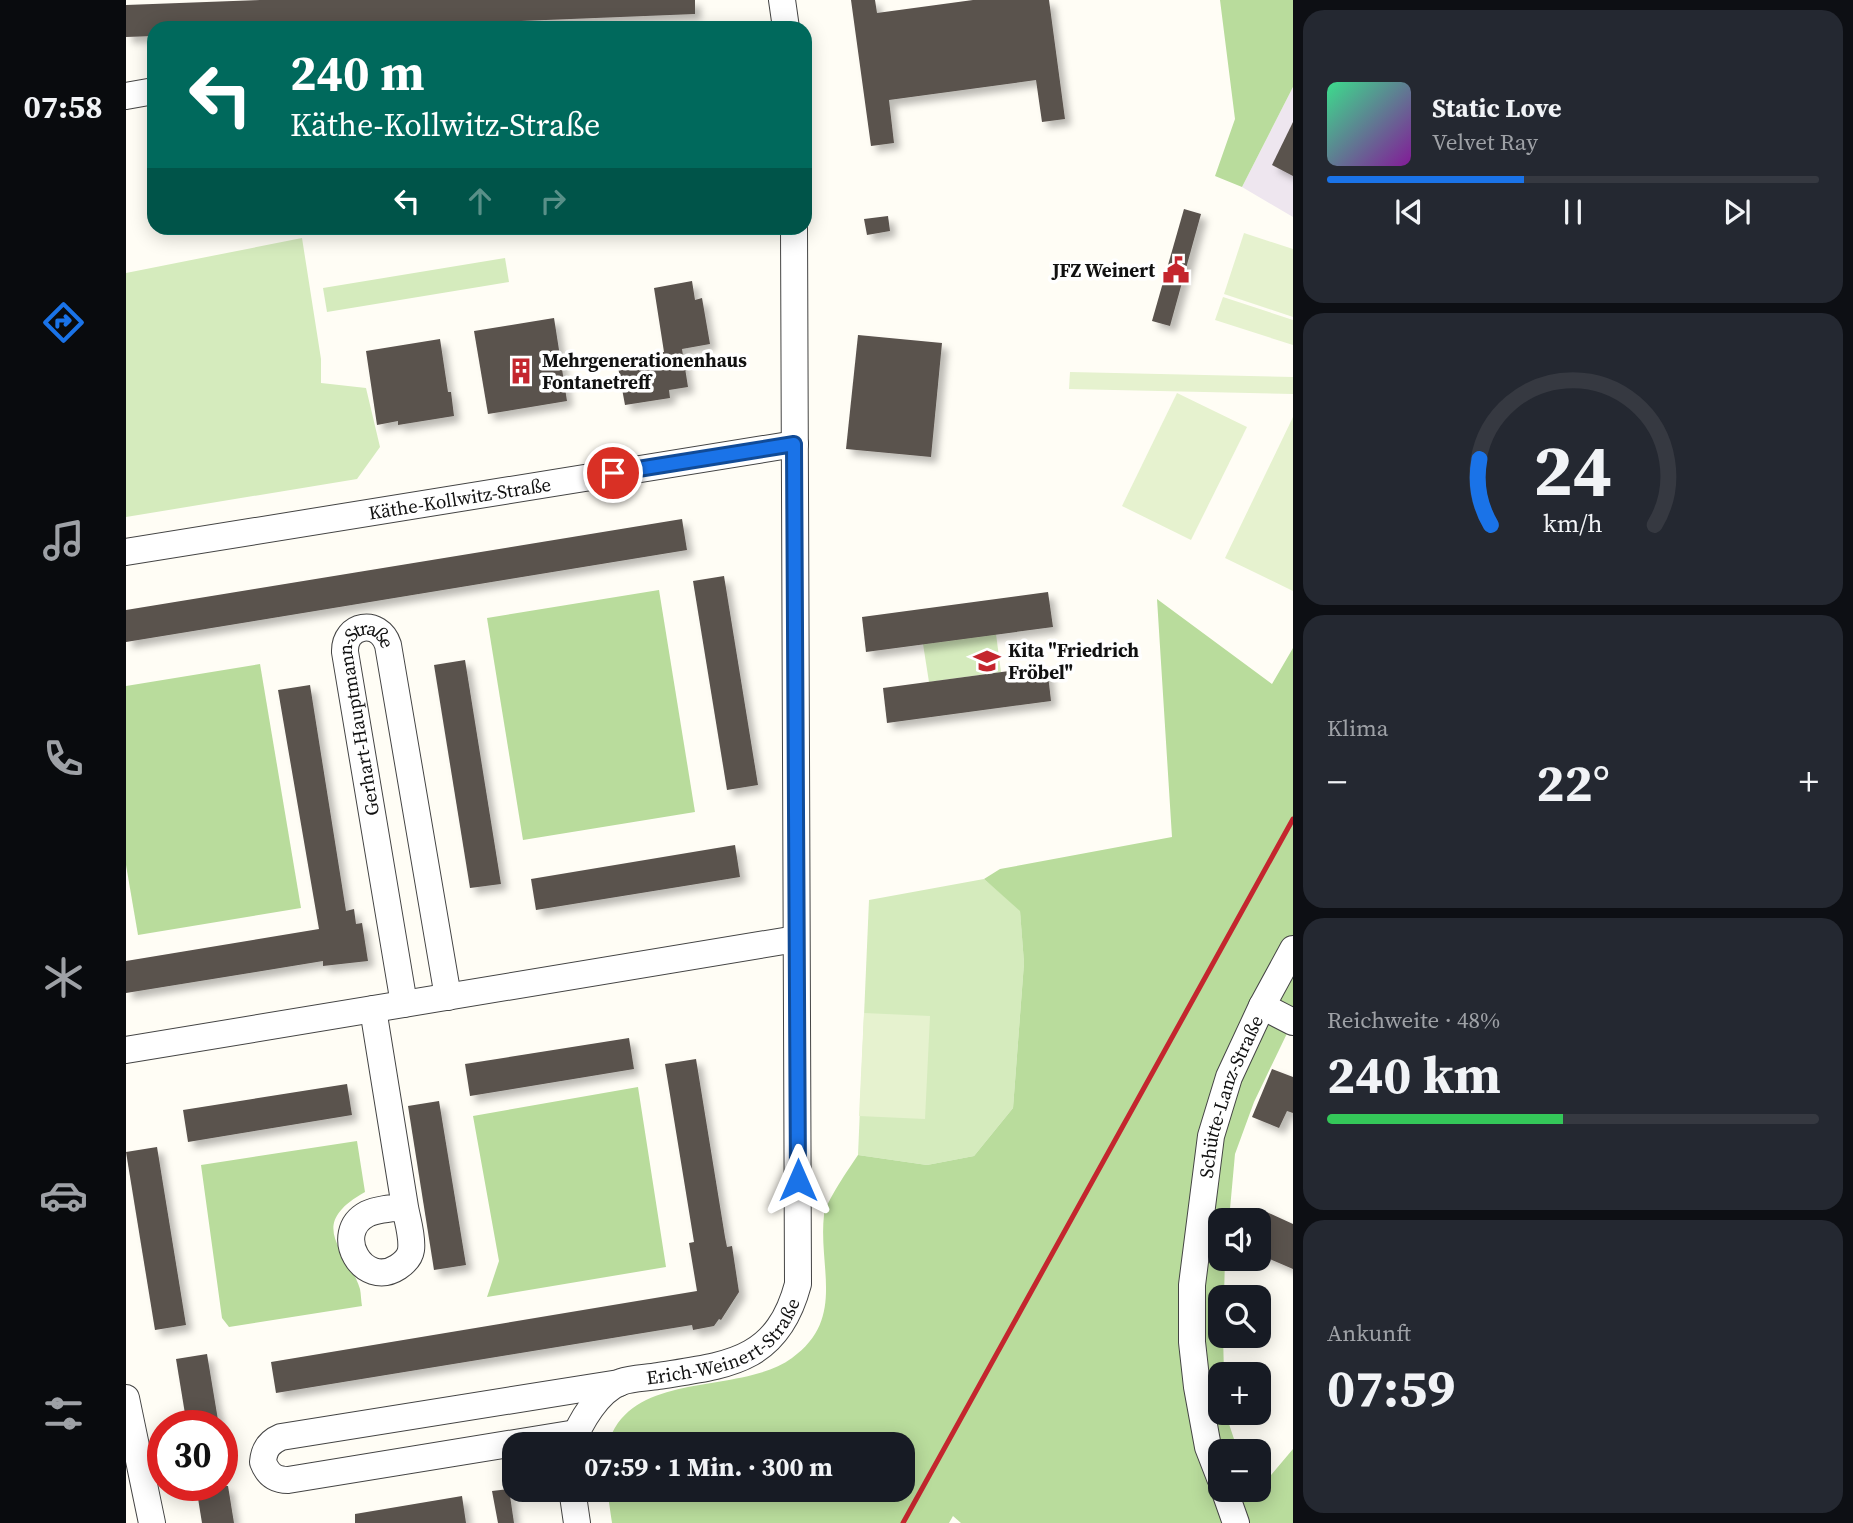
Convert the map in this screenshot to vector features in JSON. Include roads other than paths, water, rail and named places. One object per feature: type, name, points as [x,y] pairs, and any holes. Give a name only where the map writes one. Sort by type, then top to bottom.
[{"type":"street","points":[[782,0],[785,21]]},
{"type":"street","points":[[126,96],[147,92]]},
{"type":"street","name":"Erich-Weinert-Straße","points":[[578,1432],[592,1409],[620,1383],[732,1363],[763,1346],[786,1318],[793,1302],[799,1266],[794,235]]},
{"type":"street","name":"Käthe-Kollwitz-Straße","points":[[126,552],[794,444]]},
{"type":"street","name":"Gerhart-Hauptmann-Straße","points":[[404,1004],[345,652],[345,645],[351,633],[363,627],[376,629],[386,638],[388,645],[447,997]]},
{"type":"street","points":[[126,1050],[796,939]]},
{"type":"street","name":"Schütte-Lanz-Straße","points":[[1208,1442],[1197,1387],[1192,1342],[1192,1285],[1211,1136],[1229,1077],[1262,1006],[1293,949]]},
{"type":"street","name":"Schütte-Lanz-Straße","points":[[1262,1006],[1293,1023]]},
{"type":"street","points":[[373,1009],[405,1206]]},
{"type":"street","points":[[502,1449],[288,1480],[272,1476],[263,1462],[267,1446],[281,1437],[620,1383]]},
{"type":"street","points":[[126,1398],[152,1523]]},
{"type":"street","points":[[574,1502],[577,1523]]},
{"type":"railway","points":[[903,1523],[1293,819]]},
{"type":"place","name":"JFZ Weinert","points":[[1176,270]]},
{"type":"place","name":"Mehrgenerationenhaus Fontanetreff","points":[[521,371]]},
{"type":"place","name":"Kita \"Friedrich Fröbel\"","points":[[987,661]]}]
